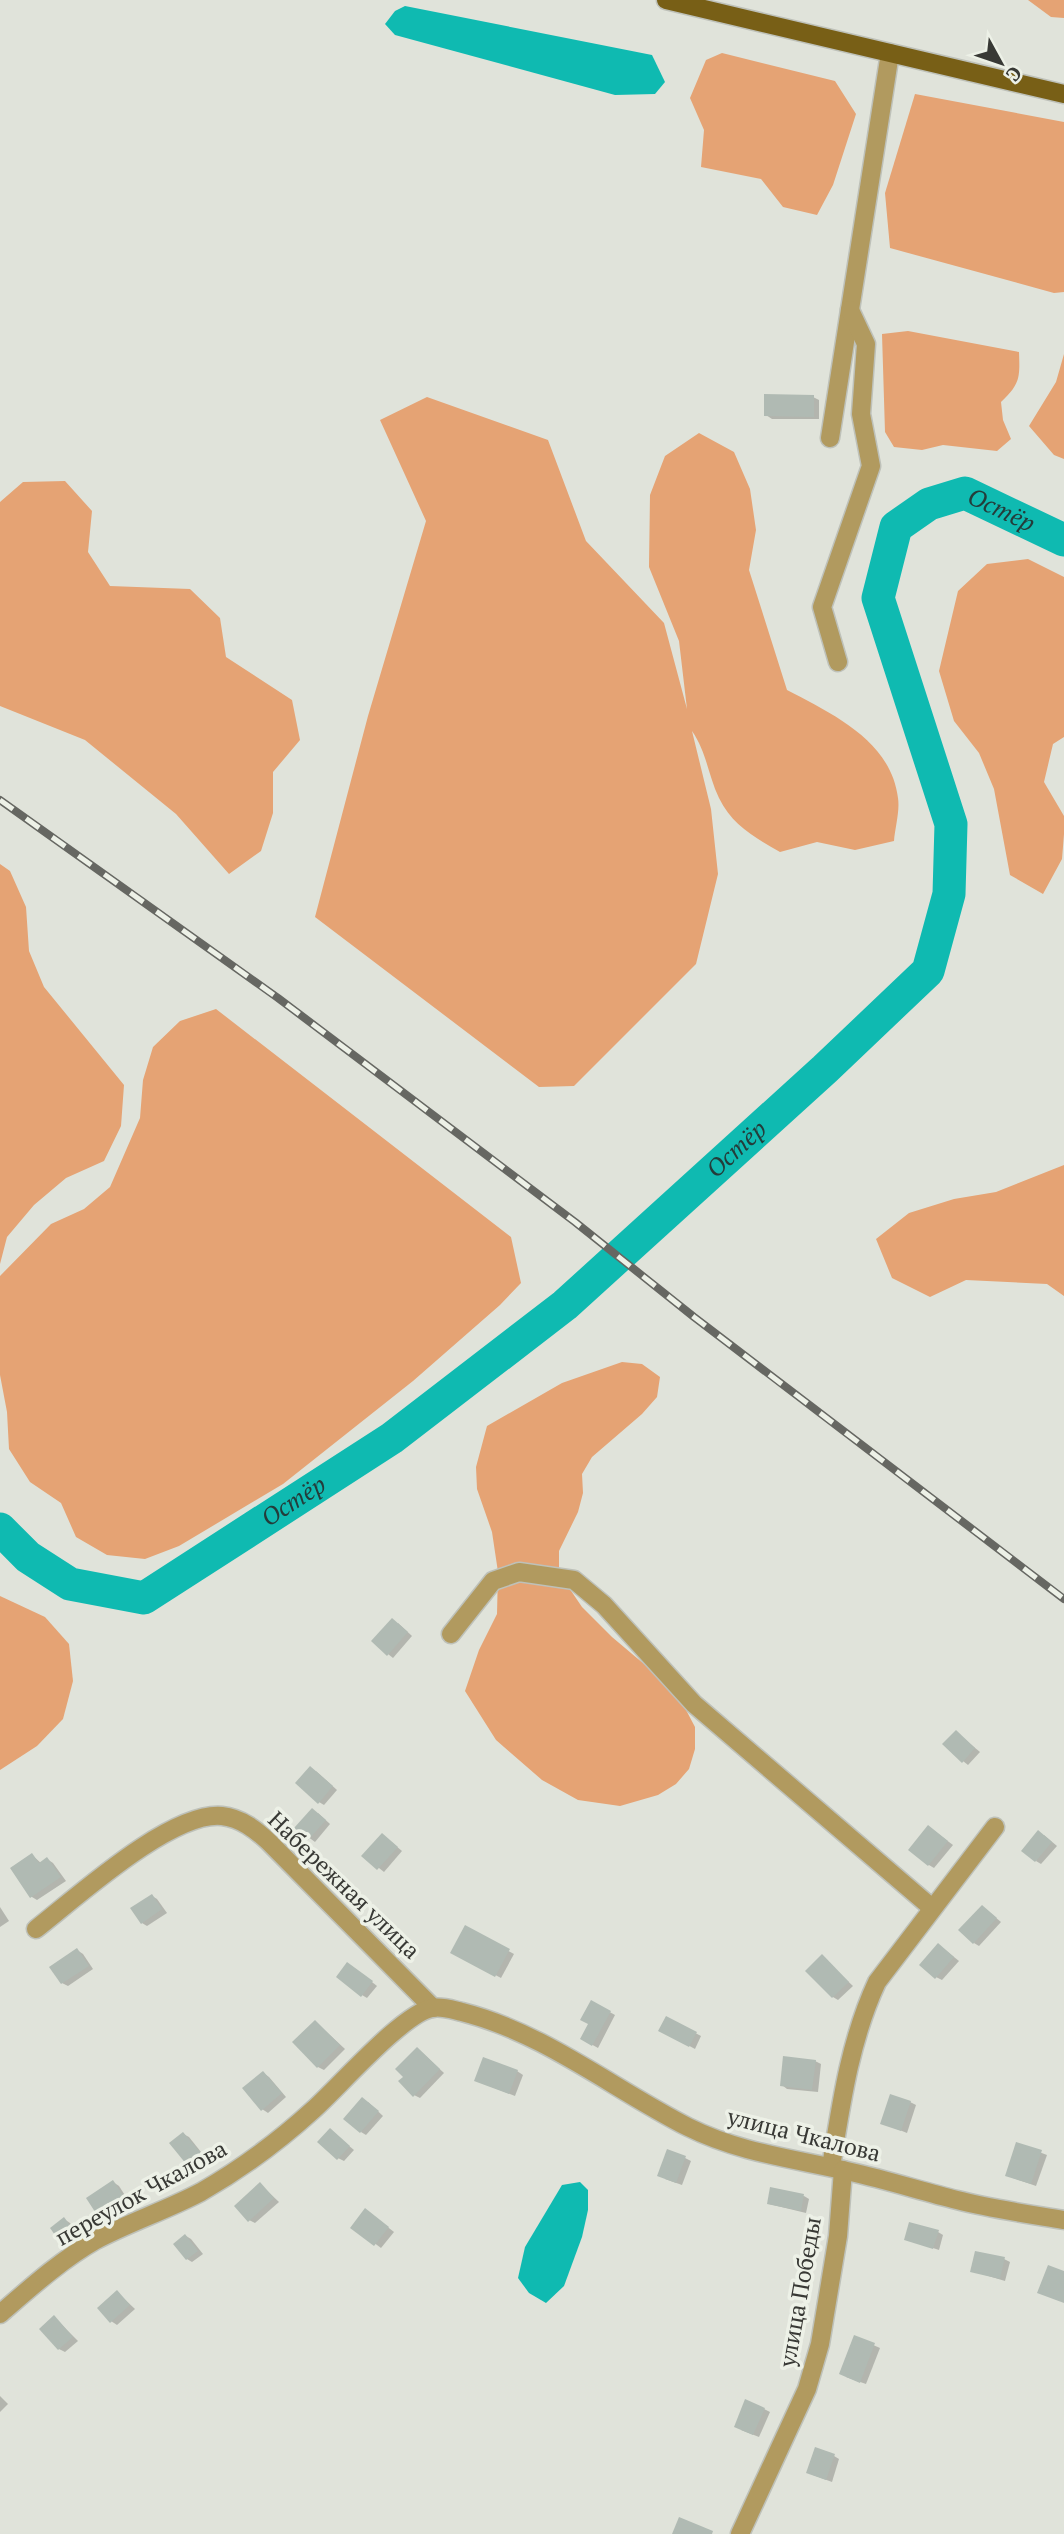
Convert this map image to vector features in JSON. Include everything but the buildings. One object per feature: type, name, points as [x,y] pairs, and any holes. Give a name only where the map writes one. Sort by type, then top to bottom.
[{"type":"main road","points":[[666,0],[1064,94]]},
{"type":"street","points":[[830,438],[890,52]]},
{"type":"street","points":[[838,662],[822,607],[871,466],[861,414],[866,344],[850,310]]},
{"type":"street","points":[[451,1634],[493,1581],[519,1572],[574,1580],[604,1605],[694,1704],[932,1908]]},
{"type":"street","name":"Набережная улица","points":[[36,1929],[162,1835],[187,1821],[203,1816],[223,1816],[237,1820],[269,1842],[433,2008]]},
{"type":"street","name":"улица Победы","points":[[740,2534],[807,2389],[820,2344],[838,2236],[837,2168],[848,2076],[863,2011],[877,1982],[995,1827]]},
{"type":"street","name":"улица Чкалова","points":[[433,2008],[483,2017],[517,2031],[690,2128],[729,2145],[769,2156],[837,2168],[967,2202],[1064,2220]]},
{"type":"street","name":"переулок Чкалова","points":[[0,2314],[58,2266],[93,2242],[201,2192],[241,2166],[314,2109],[395,2031],[417,2015],[433,2008]]},
{"type":"shaded area","points":[[1028,0],[1064,0],[1064,18],[1051,17]]},
{"type":"shaded area","points":[[722,53],[835,81],[856,114],[833,185],[817,215],[783,207],[761,179],[701,167],[704,130],[690,98],[706,60]]},
{"type":"shaded area","points":[[915,94],[1064,122],[1064,292],[1054,293],[890,248],[885,193]]},
{"type":"shaded area","points":[[908,331],[1019,352],[1018,380],[1001,402],[1003,420],[1011,439],[997,451],[943,445],[922,450],[894,447],[885,432],[882,334]]},
{"type":"shaded area","points":[[1064,354],[1064,459],[1054,455],[1029,426],[1056,382]]},
{"type":"shaded area","points":[[427,397],[548,440],[586,541],[664,623],[687,709],[679,641],[649,567],[650,495],[665,456],[699,433],[734,452],[750,489],[756,530],[749,570],[787,690],[840,720],[872,745],[893,778],[898,798],[894,841],[855,850],[817,842],[780,852],[745,830],[730,816],[715,789],[692,731],[711,809],[718,874],[696,964],[574,1086],[539,1087],[315,917],[368,716],[426,521],[380,420]]},
{"type":"shaded area","points":[[65,481],[92,511],[88,552],[110,586],[190,589],[220,618],[226,657],[292,700],[300,740],[273,772],[273,813],[261,851],[229,874],[176,814],[85,740],[0,706],[0,502],[23,482]]},
{"type":"shaded area","points":[[1028,559],[1064,577],[1064,737],[1053,744],[1044,782],[1064,816],[1064,834],[1062,859],[1043,894],[1010,875],[994,789],[979,753],[954,721],[939,671],[958,591],[987,564]]},
{"type":"shaded area","points":[[0,864],[10,871],[26,907],[29,951],[44,987],[124,1085],[121,1126],[104,1161],[66,1178],[34,1205],[7,1237],[0,1264]]},
{"type":"shaded area","points":[[216,1009],[511,1237],[521,1283],[500,1305],[413,1381],[283,1484],[179,1546],[145,1559],[107,1555],[76,1537],[61,1503],[30,1482],[9,1449],[7,1412],[0,1375],[0,1276],[51,1224],[84,1209],[110,1187],[140,1118],[143,1080],[153,1047],[180,1021]]},
{"type":"shaded area","points":[[1064,1165],[1064,1296],[1047,1284],[966,1280],[930,1297],[892,1278],[876,1239],[909,1213],[954,1199],[996,1192]]},
{"type":"shaded area","points":[[622,1362],[642,1364],[660,1377],[657,1397],[642,1414],[592,1457],[582,1474],[583,1493],[578,1512],[559,1551],[559,1573],[582,1607],[612,1637],[676,1691],[695,1727],[695,1749],[689,1769],[676,1784],[658,1795],[620,1806],[578,1800],[542,1780],[496,1740],[465,1691],[479,1650],[497,1614],[498,1572],[492,1532],[477,1489],[476,1467],[487,1426],[562,1383]]},
{"type":"shaded area","points":[[0,1596],[45,1617],[69,1644],[73,1681],[63,1719],[37,1746],[0,1770]]},
{"type":"water","points":[[405,6],[652,55],[665,82],[655,94],[615,95],[395,35],[385,24],[395,11]]},
{"type":"water","points":[[580,2182],[588,2190],[588,2210],[582,2237],[564,2286],[546,2303],[529,2293],[518,2278],[525,2247],[562,2185]]},
{"type":"waterway","name":"Остёр","points":[[0,1529],[28,1557],[70,1584],[144,1598],[392,1438],[565,1305],[825,1069],[928,971],[949,894],[951,824],[878,598],[896,527],[929,504],[965,493],[1064,540]]},
{"type":"railway","points":[[0,800],[278,998],[575,1222],[694,1317],[1064,1599]]}]
